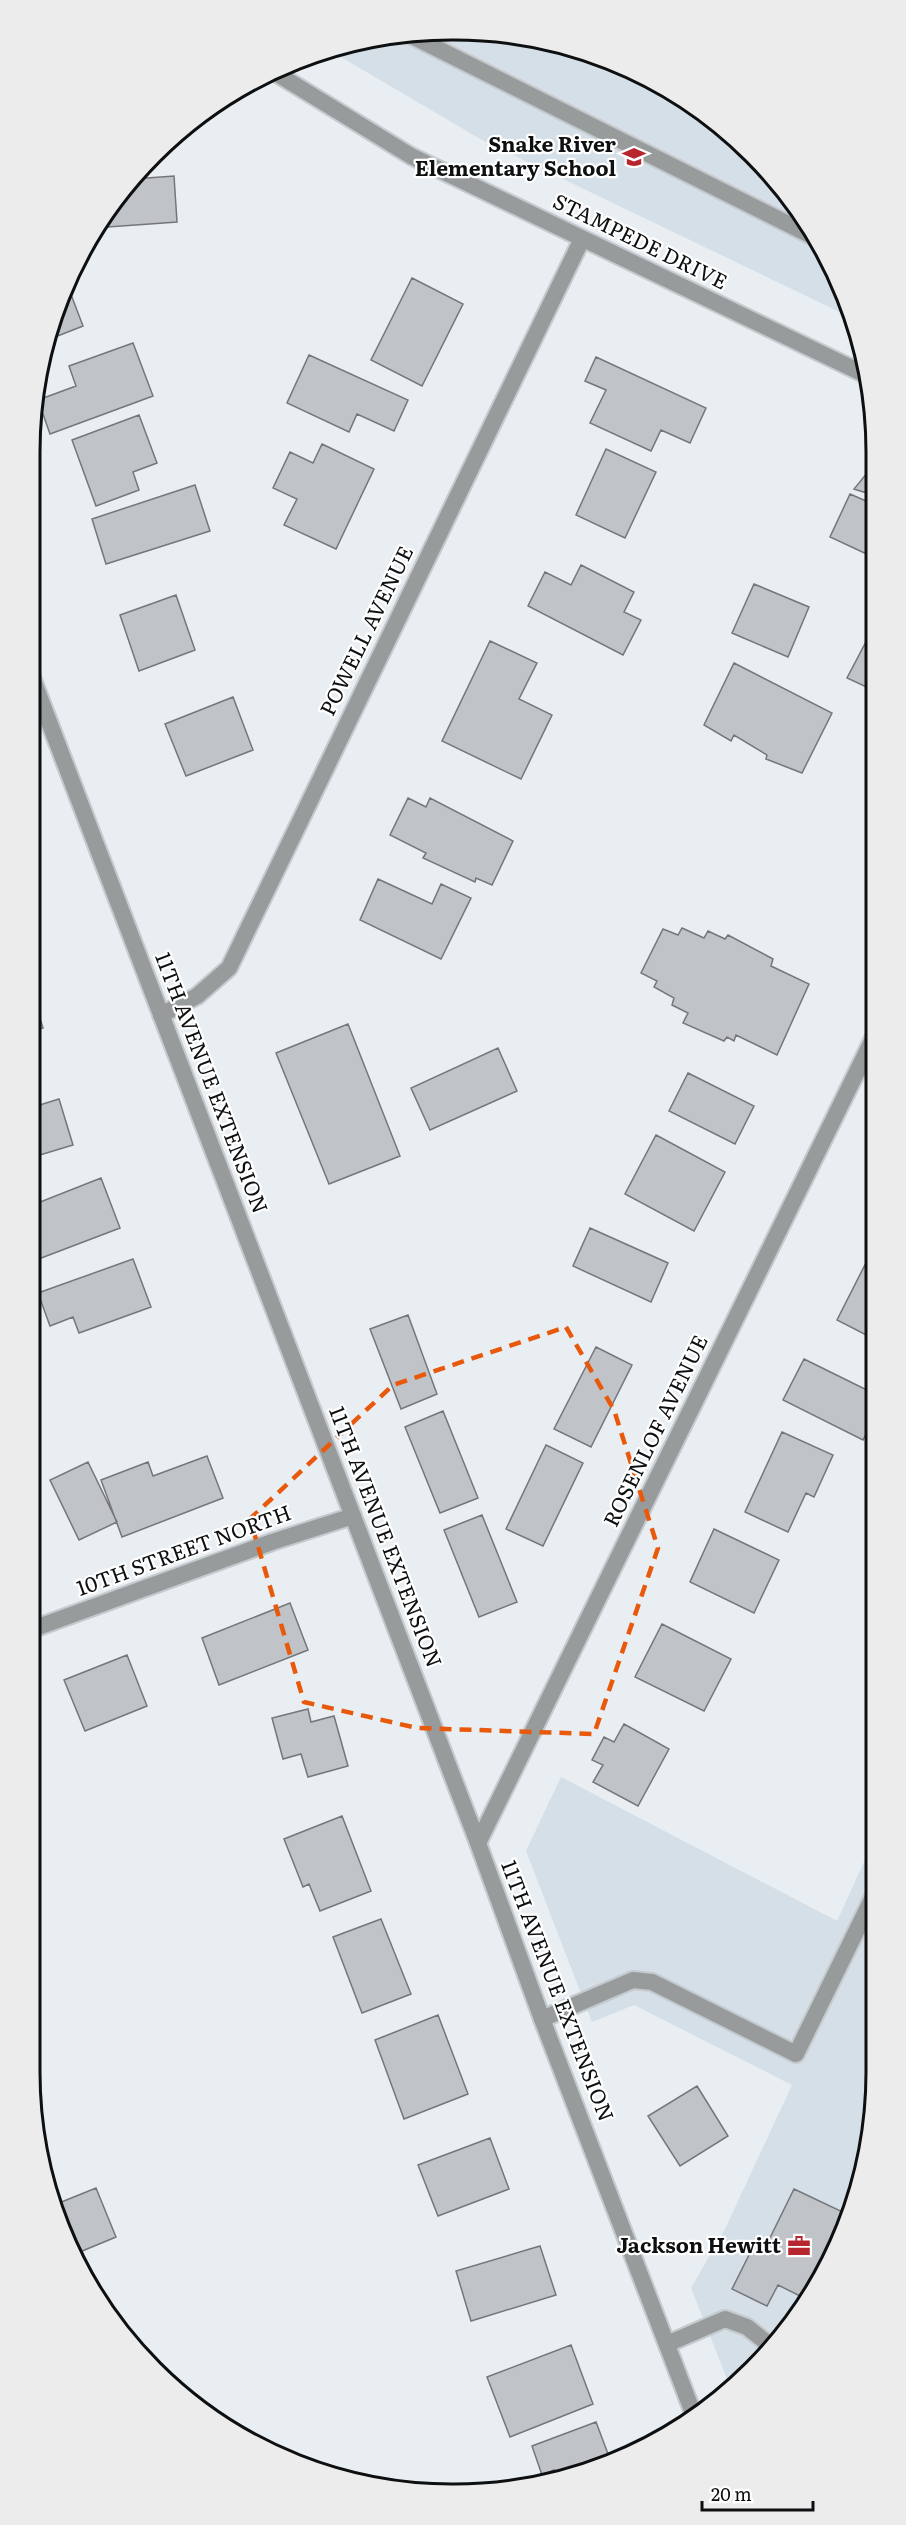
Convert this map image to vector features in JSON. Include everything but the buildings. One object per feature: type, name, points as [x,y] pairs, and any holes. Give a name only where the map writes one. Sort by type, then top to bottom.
[{"type":"street","points":[[423,41],[799,229]]},
{"type":"street","name":"STAMPEDE DRIVE","points":[[283,78],[411,156],[857,371]]},
{"type":"street","name":"POWELL AVENUE","points":[[160,1015],[197,996],[229,968],[582,240]]},
{"type":"street","name":"11TH AVENUE EXTENSION","points":[[40,698],[691,2408]]},
{"type":"street","name":"ROSENLOF AVENUE","points":[[478,1843],[866,1053]]},
{"type":"street","name":"10TH STREET NORTH","points":[[40,1626],[272,1542],[353,1516]]},
{"type":"street","points":[[542,2019],[633,1980],[652,1982],[796,2054],[866,1911]]},
{"type":"street","points":[[668,2344],[725,2319],[747,2327],[765,2341]]},
{"type":"highlighted area","points":[[566,1327],[614,1410],[658,1548],[594,1734],[417,1728],[304,1702],[250,1519],[393,1385]]},
{"type":"shaded area","name":"Snake River Elementary School","points":[[453,40],[480,41],[533,48],[586,62],[635,83],[682,110],[704,126],[745,161],[763,181],[796,224],[810,247],[841,313],[482,140],[340,57],[399,44]]},
{"type":"shaded area","points":[[561,1777],[837,1921],[866,1858],[865,2099],[858,2152],[851,2179],[834,2230],[796,2301],[763,2344],[727,2380],[691,2288],[725,2229],[792,2085],[634,2005],[592,2022],[526,1851]]},
{"type":"place","name":"Snake River Elementary School","points":[[634,157]]},
{"type":"place","name":"Jackson Hewitt","points":[[799,2246]]}]
